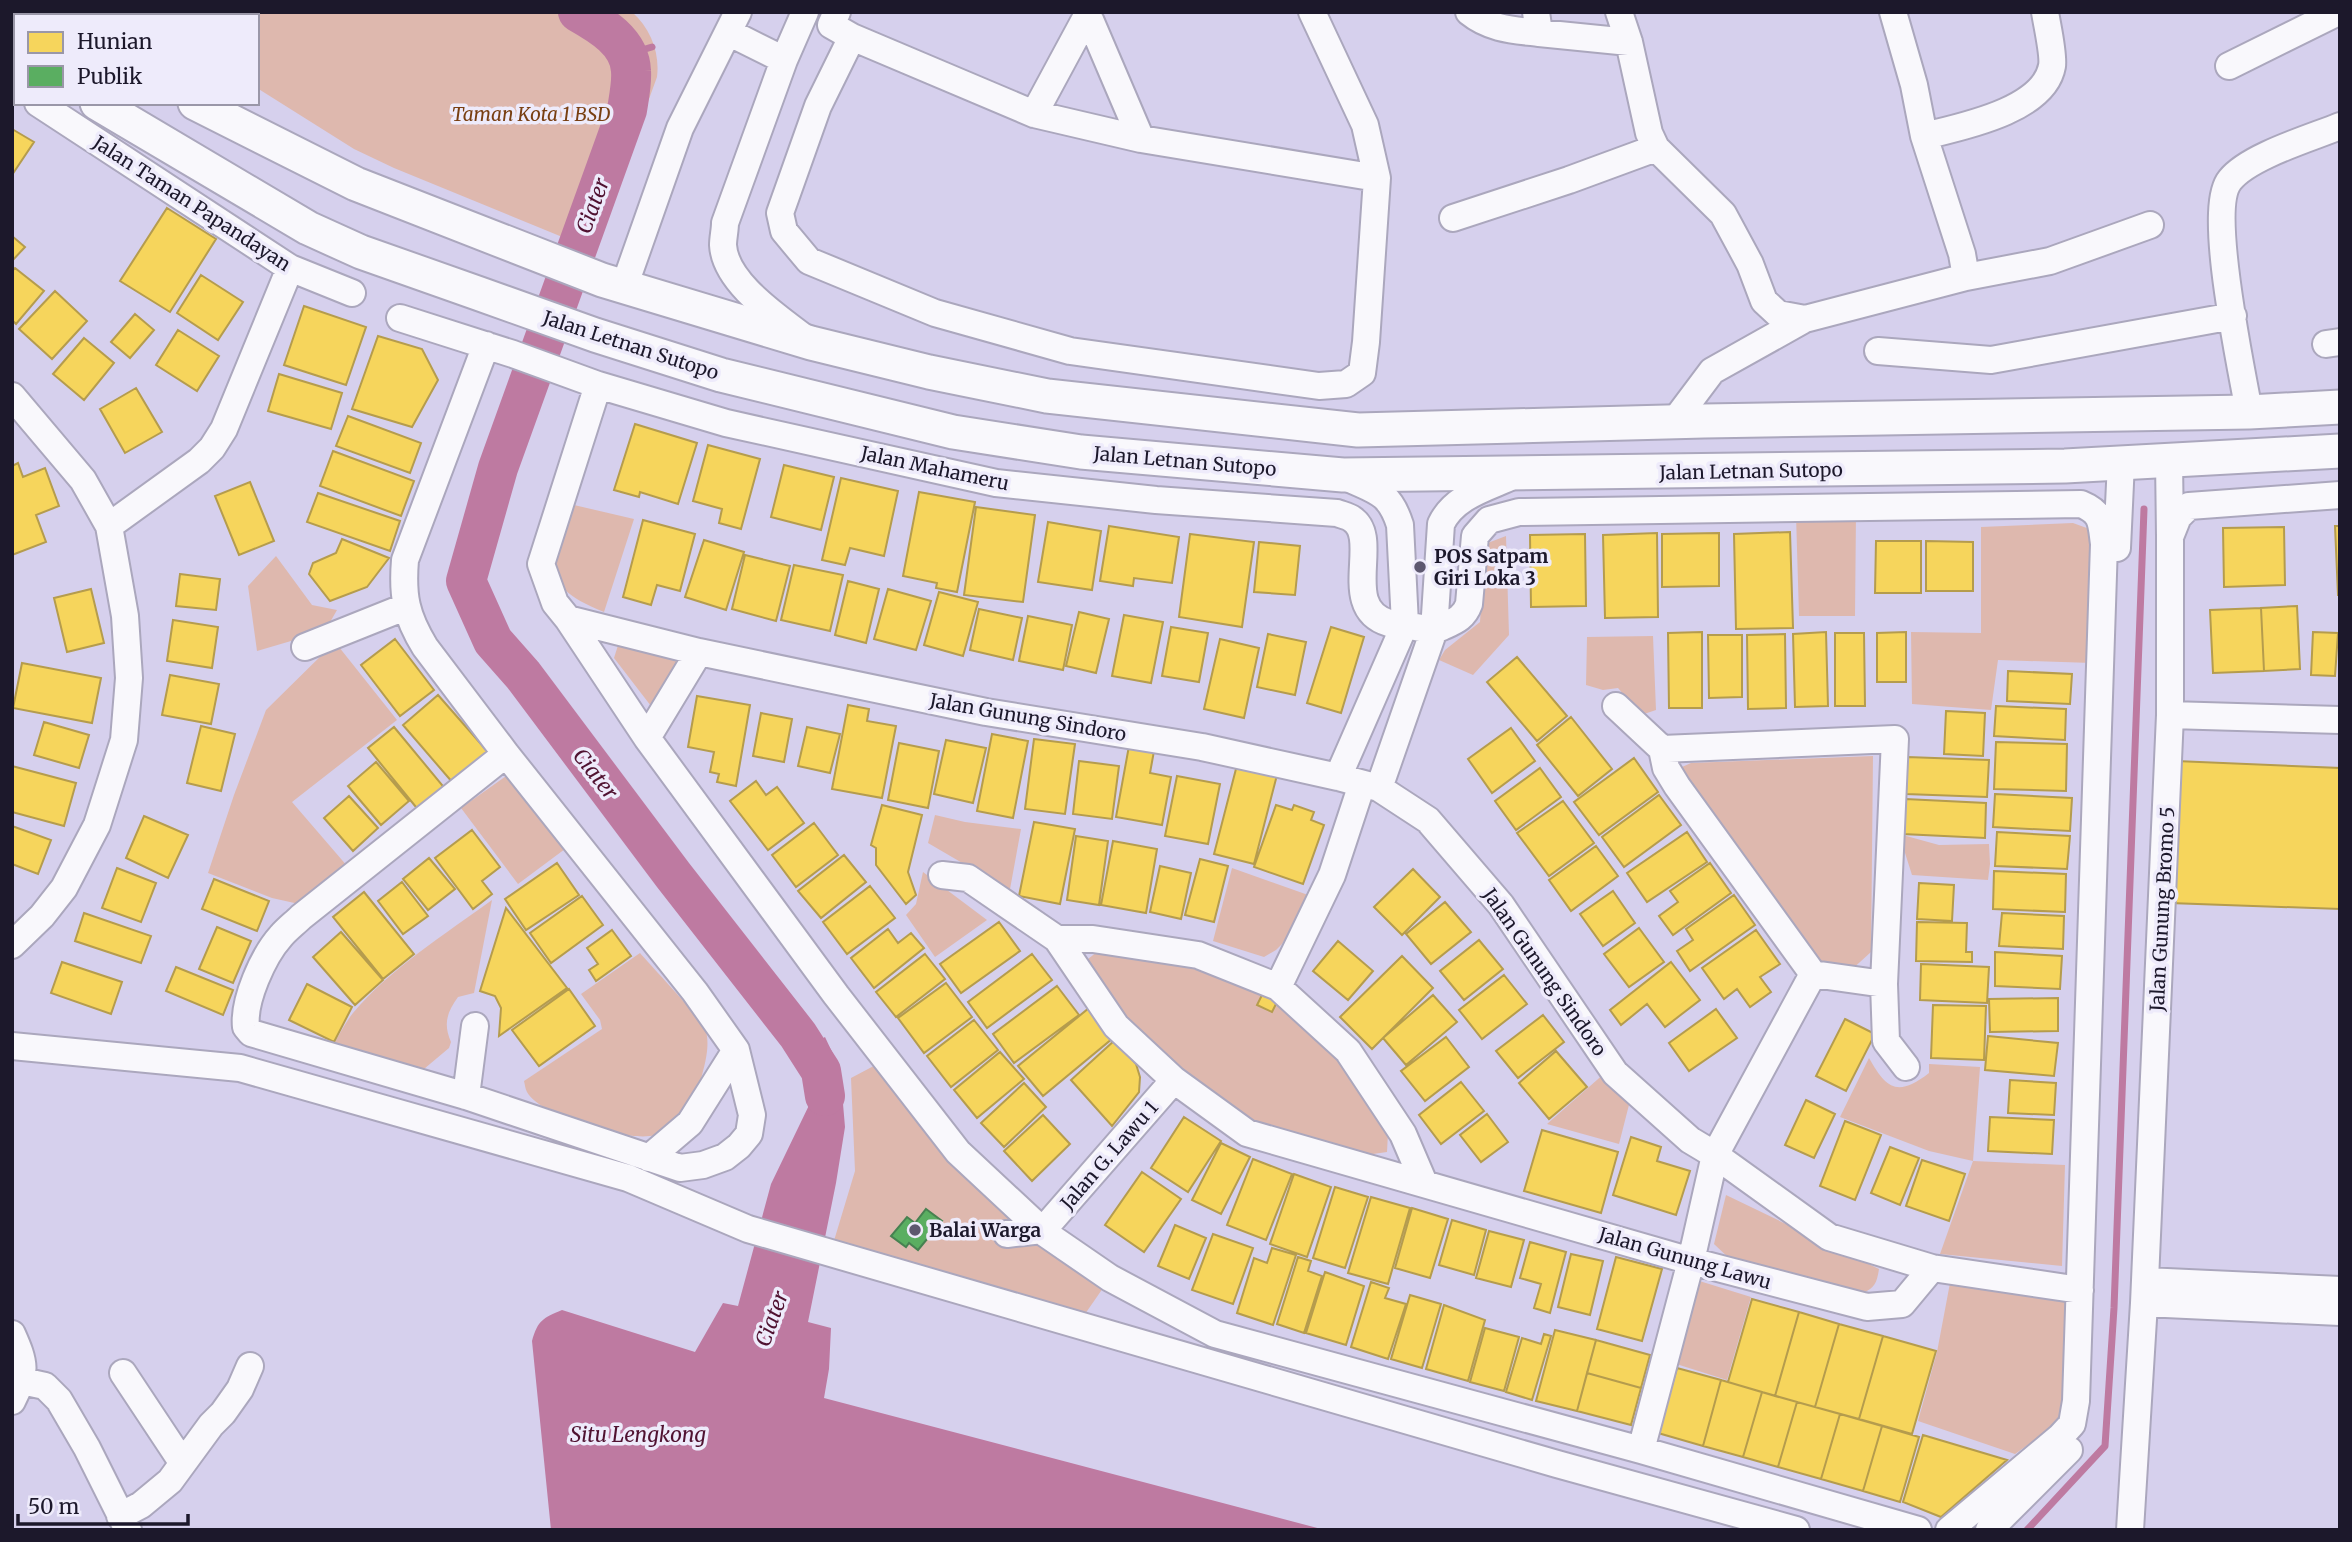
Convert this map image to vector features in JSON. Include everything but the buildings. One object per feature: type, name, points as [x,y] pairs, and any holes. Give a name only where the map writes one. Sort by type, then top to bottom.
[{"type":"main road","name":"Jalan Letnan Sutopo","points":[[100,105],[307,228],[362,251],[595,335],[721,375],[953,432],[1081,452],[1343,475],[2065,466],[2340,451]]},
{"type":"main road","points":[[198,105],[356,184],[516,248],[613,283],[811,343],[1047,397],[1358,430],[1690,413],[2249,412],[2340,407]]},
{"type":"street","points":[[805,12],[784,61],[725,223],[723,247],[732,270],[750,293],[811,343]]},
{"type":"street","points":[[837,12],[831,25],[852,37],[1034,114],[1141,139],[1377,178]]},
{"type":"street","points":[[852,37],[818,106],[780,212],[784,231],[809,261],[935,313],[1070,351],[1319,386],[1346,384],[1362,373],[1377,178],[1365,125],[1312,12]]},
{"type":"street","points":[[1469,12],[1497,28],[1538,23],[1629,42]]},
{"type":"street","points":[[1619,12],[1629,42],[1649,132],[1656,148],[1723,214],[1749,264],[1764,301],[1778,314],[1805,319]]},
{"type":"street","points":[[1923,136],[1978,123],[2030,98],[2045,82],[2052,66],[2045,12]]},
{"type":"street","points":[[2229,66],[2338,12]]},
{"type":"street","points":[[1034,114],[1088,13]]},
{"type":"street","points":[[1088,13],[1141,139]]},
{"type":"street","points":[[1894,13],[1914,85],[1923,136],[1962,254],[1966,277]]},
{"type":"street","points":[[613,283],[680,128],[734,22],[784,61]]},
{"type":"street","name":"Jalan Taman Papandayan","points":[[41,105],[290,268],[352,293]]},
{"type":"street","points":[[2249,412],[2222,229],[2222,198],[2225,187],[2231,178],[2250,163],[2340,125]]},
{"type":"street","points":[[1453,218],[1656,148]]},
{"type":"street","points":[[1690,413],[1712,371],[1805,319],[1966,277],[2050,261],[2150,225]]},
{"type":"street","points":[[109,526],[199,461],[212,448],[224,429],[290,268]]},
{"type":"street","points":[[1878,351],[1991,360],[2233,316]]},
{"type":"street","name":"Jalan Mahameru","points":[[400,318],[513,354],[598,385],[726,423],[996,483],[1337,513],[1355,520],[1361,531],[1363,595],[1366,604],[1387,622],[1434,630]]},
{"type":"street","points":[[486,345],[405,560],[405,607],[414,630],[425,647],[506,754],[695,992],[736,1050],[752,1115],[749,1134],[725,1157],[703,1165],[680,1168],[466,1096],[251,1033],[246,1027],[246,1010],[260,970],[280,937],[301,917],[506,754]]},
{"type":"street","points":[[598,385],[541,564],[555,603],[648,738],[836,995],[958,1152],[1043,1230],[1110,1278],[1215,1334],[1641,1450],[1917,1530]]},
{"type":"street","points":[[12,396],[83,480],[109,526],[125,616],[129,678],[124,740],[97,825],[64,888],[42,916],[12,945]]},
{"type":"street","name":"Jalan Gunung Bromo 5","points":[[2130,1530],[2171,715],[2174,527],[2169,460]]},
{"type":"street","points":[[1989,1530],[2088,1432],[2091,1415],[2121,462]]},
{"type":"street","points":[[1360,783],[1434,630],[1441,523],[1448,510],[1458,501],[1518,474]]},
{"type":"street","points":[[1278,987],[1332,875],[1405,624],[1400,525],[1395,509],[1386,497],[1343,475]]},
{"type":"street","points":[[2174,527],[2189,506],[2196,504],[2340,495]]},
{"type":"street","points":[[1434,630],[1466,614],[1475,536],[1489,520],[1519,512],[2081,504],[2096,512],[2101,519],[2104,544],[2076,1401],[2072,1424],[2060,1437],[1949,1530]]},
{"type":"street","points":[[305,646],[405,607]]},
{"type":"street","name":"Jalan Gunung Sindoro","points":[[568,619],[699,652],[986,712],[1202,747],[1360,783],[1428,820],[1501,905],[1615,1073],[1689,1140],[1715,1154],[1829,1237],[1932,1268],[2080,1290]]},
{"type":"street","points":[[648,738],[699,652]]},
{"type":"street","points":[[1616,706],[1662,748],[1666,768],[1677,786],[1813,974],[1884,984]]},
{"type":"street","points":[[2171,715],[2340,720]]},
{"type":"street","points":[[1662,748],[1899,727],[1884,984],[1886,1041],[1906,1067]]},
{"type":"street","name":"Jalan Gunung Lawu","points":[[942,875],[968,878],[1057,939],[1116,1026],[1174,1080],[1247,1133],[1691,1261],[1867,1307],[1902,1304],[1932,1268]]},
{"type":"street","points":[[1057,939],[1093,939],[1198,955],[1278,987],[1348,1051],[1403,1134],[1424,1183]]},
{"type":"street","points":[[1641,1450],[1691,1261],[1715,1154],[1813,974]]},
{"type":"street","points":[[466,1096],[475,1026]]},
{"type":"street","points":[[12,1046],[240,1068],[628,1178],[748,1229],[1557,1464],[1796,1530]]},
{"type":"street","points":[[649,1158],[690,1123],[736,1050]]},
{"type":"street","name":"Jalan G. Lawu 1","points":[[1043,1230],[1174,1080]]},
{"type":"street","points":[[1007,1234],[1043,1230]]},
{"type":"street","points":[[2144,1292],[2340,1290]]},
{"type":"street","points":[[2144,1292],[2340,1312]]},
{"type":"street","points":[[12,1334],[23,1359],[24,1371],[17,1391],[46,1386],[59,1399],[124,1523],[170,1481],[240,1389],[250,1366]]},
{"type":"street","points":[[122,1373],[182,1462]]},
{"type":"green space","name":"Taman Kota 1 BSD","points":[[136,12],[632,12],[653,42],[657,77],[594,250],[354,149],[259,89],[259,14]]},
{"type":"green space","points":[[574,505],[634,519],[604,612],[567,592],[555,570],[559,542]]},
{"type":"green space","points":[[1856,513],[1855,616],[1799,616],[1796,515]]},
{"type":"green space","points":[[2073,523],[2095,531],[2092,663],[1998,660],[1991,710],[1912,704],[1911,632],[1981,633],[1981,527]]},
{"type":"green space","points":[[1506,536],[1509,635],[1473,675],[1439,660],[1445,650],[1480,622],[1485,544]]},
{"type":"green space","points":[[276,556],[312,605],[337,610],[325,631],[257,651],[248,586]]},
{"type":"green space","points":[[1653,636],[1656,710],[1641,715],[1618,688],[1603,690],[1586,685],[1587,637]]},
{"type":"green space","points":[[620,639],[688,657],[661,719],[614,658]]},
{"type":"green space","points":[[335,642],[397,720],[292,802],[348,867],[299,904],[272,898],[208,873],[266,710]]},
{"type":"green space","points":[[1873,756],[1871,952],[1849,972],[1816,965],[1684,780],[1682,767],[1691,763]]},
{"type":"green space","points":[[509,774],[565,849],[518,884],[461,808]]},
{"type":"green space","points":[[935,815],[1021,829],[1008,900],[964,864],[928,843]]},
{"type":"green space","points":[[1899,834],[1939,845],[1989,844],[1988,880],[1912,875]]},
{"type":"green space","points":[[1232,868],[1311,896],[1282,944],[1264,957],[1213,941]]},
{"type":"green space","points":[[923,872],[987,920],[935,957],[906,915],[916,904]]},
{"type":"green space","points":[[492,900],[474,993],[458,997],[449,1013],[449,1048],[418,1074],[330,1050],[353,1013],[384,981]]},
{"type":"green space","points":[[1133,945],[1278,987],[1348,1051],[1388,1133],[1387,1152],[1366,1155],[1247,1133],[1174,1080],[1087,973],[1088,959],[1102,948]]},
{"type":"green space","points":[[640,953],[703,1025],[707,1043],[701,1079],[685,1112],[664,1131],[643,1136],[607,1131],[566,1118],[535,1101],[527,1092],[524,1081],[602,1029],[600,1020],[581,994]]},
{"type":"green space","points":[[1869,1058],[1887,1083],[1900,1087],[1918,1081],[1929,1073],[1929,1064],[1980,1067],[1973,1161],[1929,1151],[1840,1117]]},
{"type":"green space","points":[[885,1060],[1046,1234],[1110,1278],[1076,1327],[833,1244],[855,1171],[851,1078]]},
{"type":"green space","points":[[1606,1072],[1631,1097],[1619,1144],[1547,1124]]},
{"type":"green space","points":[[1973,1161],[2065,1165],[2062,1266],[1940,1254]]},
{"type":"green space","points":[[1726,1195],[1879,1269],[1875,1284],[1863,1293],[1731,1260],[1714,1244]]},
{"type":"green space","points":[[1693,1279],[1751,1297],[1727,1380],[1670,1362]]},
{"type":"green space","points":[[1950,1283],[2070,1301],[2063,1420],[2015,1454],[1918,1421],[1937,1352]]},
{"type":"water","name":"Situ Lengkong","points":[[825,1037],[840,1069],[845,1127],[808,1322],[831,1328],[824,1398],[1325,1530],[551,1530],[532,1341],[539,1324],[562,1310],[695,1352],[723,1303],[738,1306],[771,1184],[813,1097],[809,1071],[795,1054]]},
{"type":"waterway","name":"Ciater","points":[[578,12],[605,29],[626,51],[631,76],[627,110],[498,468],[466,581],[493,641],[523,675],[673,875],[798,1035],[821,1071],[825,1096]]},
{"type":"waterway","points":[[628,54],[652,47]]},
{"type":"waterway","points":[[2027,1530],[2105,1446],[2114,1308],[2144,509]]},
{"type":"place","name":"POS Satpam Giri Loka 3","points":[[1420,567]]},
{"type":"place","name":"Balai Warga","points":[[915,1230]]}]
